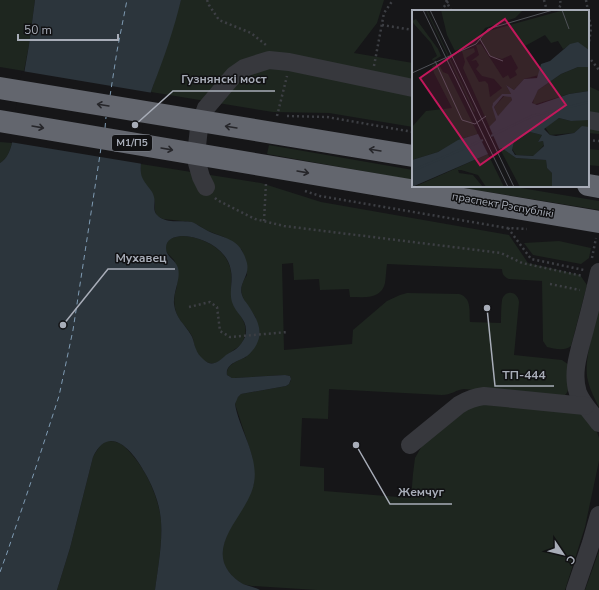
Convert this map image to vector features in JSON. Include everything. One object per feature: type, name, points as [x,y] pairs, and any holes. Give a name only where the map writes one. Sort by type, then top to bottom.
[{"type":"highway","points":[[0,88],[273,122],[412,156]]},
{"type":"highway","name":"М1/П5","points":[[0,120],[265,173]]},
{"type":"highway","name":"праспект Рэспублікі","points":[[265,173],[570,217],[597,231]]},
{"type":"highway","points":[[589,185],[599,187]]},
{"type":"street","points":[[206,187],[197,163],[199,128],[206,108],[234,74],[244,68],[269,60],[289,62],[412,88]]},
{"type":"street","points":[[589,120],[599,122]]},
{"type":"street","points":[[592,274],[575,376],[578,391],[585,406],[599,423]]},
{"type":"street","points":[[410,445],[460,405],[476,397],[484,396],[585,406]]},
{"type":"street","points":[[575,590],[591,544],[599,515]]},
{"type":"path","points":[[207,0],[219,20],[252,33]]},
{"type":"path","points":[[372,79],[384,13],[393,0]]},
{"type":"path","points":[[544,0],[547,10]]},
{"type":"path","points":[[557,10],[561,5],[560,0]]},
{"type":"path","points":[[586,0],[588,10]]},
{"type":"path","points":[[442,10],[447,1]]},
{"type":"path","points":[[589,17],[591,28],[589,35]]},
{"type":"path","points":[[382,25],[412,30]]},
{"type":"path","points":[[589,57],[599,70]]},
{"type":"path","points":[[287,76],[273,122],[327,117],[412,132]]},
{"type":"path","points":[[589,140],[599,141]]},
{"type":"path","points":[[264,222],[265,173]]},
{"type":"path","points":[[206,187],[217,200],[264,222],[284,226],[501,253],[522,263],[592,274]]},
{"type":"path","points":[[305,191],[320,196],[507,228],[530,229]]},
{"type":"path","points":[[507,228],[530,259],[592,274]]},
{"type":"path","points":[[592,274],[597,231]]},
{"type":"path","points":[[550,284],[592,274]]},
{"type":"path","points":[[190,307],[210,302],[217,307],[220,331],[230,337],[288,332]]},
{"type":"shaded area","points":[[0,0],[35,0],[24,71],[0,67]]},
{"type":"shaded area","points":[[35,0],[181,0],[161,65],[140,122],[141,173],[143,180],[153,194],[155,211],[160,218],[169,221],[192,222],[237,244],[244,255],[247,263],[247,272],[241,291],[243,298],[258,322],[260,331],[257,343],[252,351],[247,356],[231,365],[228,368],[227,375],[235,378],[285,375],[290,376],[291,379],[289,384],[286,386],[241,394],[235,404],[254,463],[255,473],[251,494],[226,539],[223,550],[224,561],[229,572],[237,580],[243,584],[260,590],[155,590],[161,532],[158,503],[148,478],[140,465],[128,449],[114,441],[106,442],[99,447],[93,457],[70,548],[57,590],[0,590],[0,163],[8,154],[12,143],[29,45]],"holes":[[[181,236],[197,238],[213,245],[225,256],[231,271],[232,302],[246,326],[245,337],[239,346],[218,362],[212,364],[206,362],[196,350],[193,339],[181,321],[174,304],[179,272],[177,265],[166,251],[166,245],[167,242],[173,238]]]},
{"type":"shaded area","points":[[181,0],[384,0],[377,23],[354,53],[412,63],[412,127],[329,113],[273,112],[151,92]]},
{"type":"shaded area","points":[[589,86],[599,91],[599,134],[589,133]]},
{"type":"shaded area","points":[[0,142],[12,143],[5,159],[0,163]]},
{"type":"shaded area","points":[[269,145],[412,170],[412,180],[267,154]]},
{"type":"shaded area","points":[[589,149],[599,150],[599,166],[589,165]]},
{"type":"shaded area","points":[[141,164],[261,183],[321,202],[509,235],[528,263],[580,275],[587,285],[571,346],[566,349],[560,349],[547,347],[543,341],[542,281],[509,279],[504,275],[502,269],[387,264],[385,283],[380,292],[376,295],[366,297],[350,297],[349,289],[320,290],[319,279],[294,280],[293,263],[282,264],[284,350],[352,344],[353,330],[387,301],[407,293],[459,294],[468,301],[470,309],[470,322],[501,323],[502,300],[504,296],[511,293],[518,298],[519,302],[514,355],[562,360],[569,365],[569,386],[565,395],[555,397],[464,389],[442,395],[329,389],[328,419],[302,418],[300,466],[324,468],[324,491],[411,498],[415,458],[423,444],[476,403],[583,414],[597,432],[599,438],[599,461],[585,527],[565,590],[317,590],[252,586],[242,584],[232,576],[225,567],[222,556],[223,546],[226,536],[254,484],[252,456],[235,404],[236,400],[241,394],[286,386],[289,384],[291,378],[290,376],[285,375],[232,378],[227,375],[228,368],[230,366],[246,357],[256,318],[245,302],[241,292],[243,281],[247,275],[242,250],[224,237],[191,222],[163,219],[157,216],[155,211],[155,202],[151,191],[141,176]]},
{"type":"shaded area","points":[[457,187],[515,187],[599,201],[599,210]]},
{"type":"shaded area","points":[[181,236],[197,238],[213,245],[225,257],[229,264],[232,294],[236,307],[244,323],[245,332],[243,342],[215,363],[206,362],[197,354],[192,336],[176,313],[174,299],[177,286],[175,263],[167,252],[166,247],[170,239]]},
{"type":"shaded area","points":[[559,241],[591,248],[589,258],[581,264],[533,255],[524,243]]},
{"type":"shaded area","points":[[599,308],[599,407],[588,381],[587,364]]},
{"type":"shaded area","points":[[106,441],[119,443],[128,450],[139,463],[156,498],[160,513],[161,531],[155,590],[57,590],[70,548],[93,457],[102,444]]},
{"type":"shaded area","points":[[599,551],[599,590],[585,590]]},
{"type":"pier","points":[[22,71],[153,93],[142,125],[143,164],[10,142]]},
{"type":"ferry route","points":[[110,96],[127,0]]},
{"type":"ferry route","points":[[105,128],[106,117]]},
{"type":"ferry route","points":[[0,572],[59,396],[73,330],[101,148]]},
{"type":"place","name":"Гузнянскі мост","points":[[135,125]]},
{"type":"place","name":"ТП-444","points":[[487,308]]},
{"type":"place","name":"Мухавец","points":[[63,325]]},
{"type":"place","name":"Жемчуг","points":[[356,445]]}]
